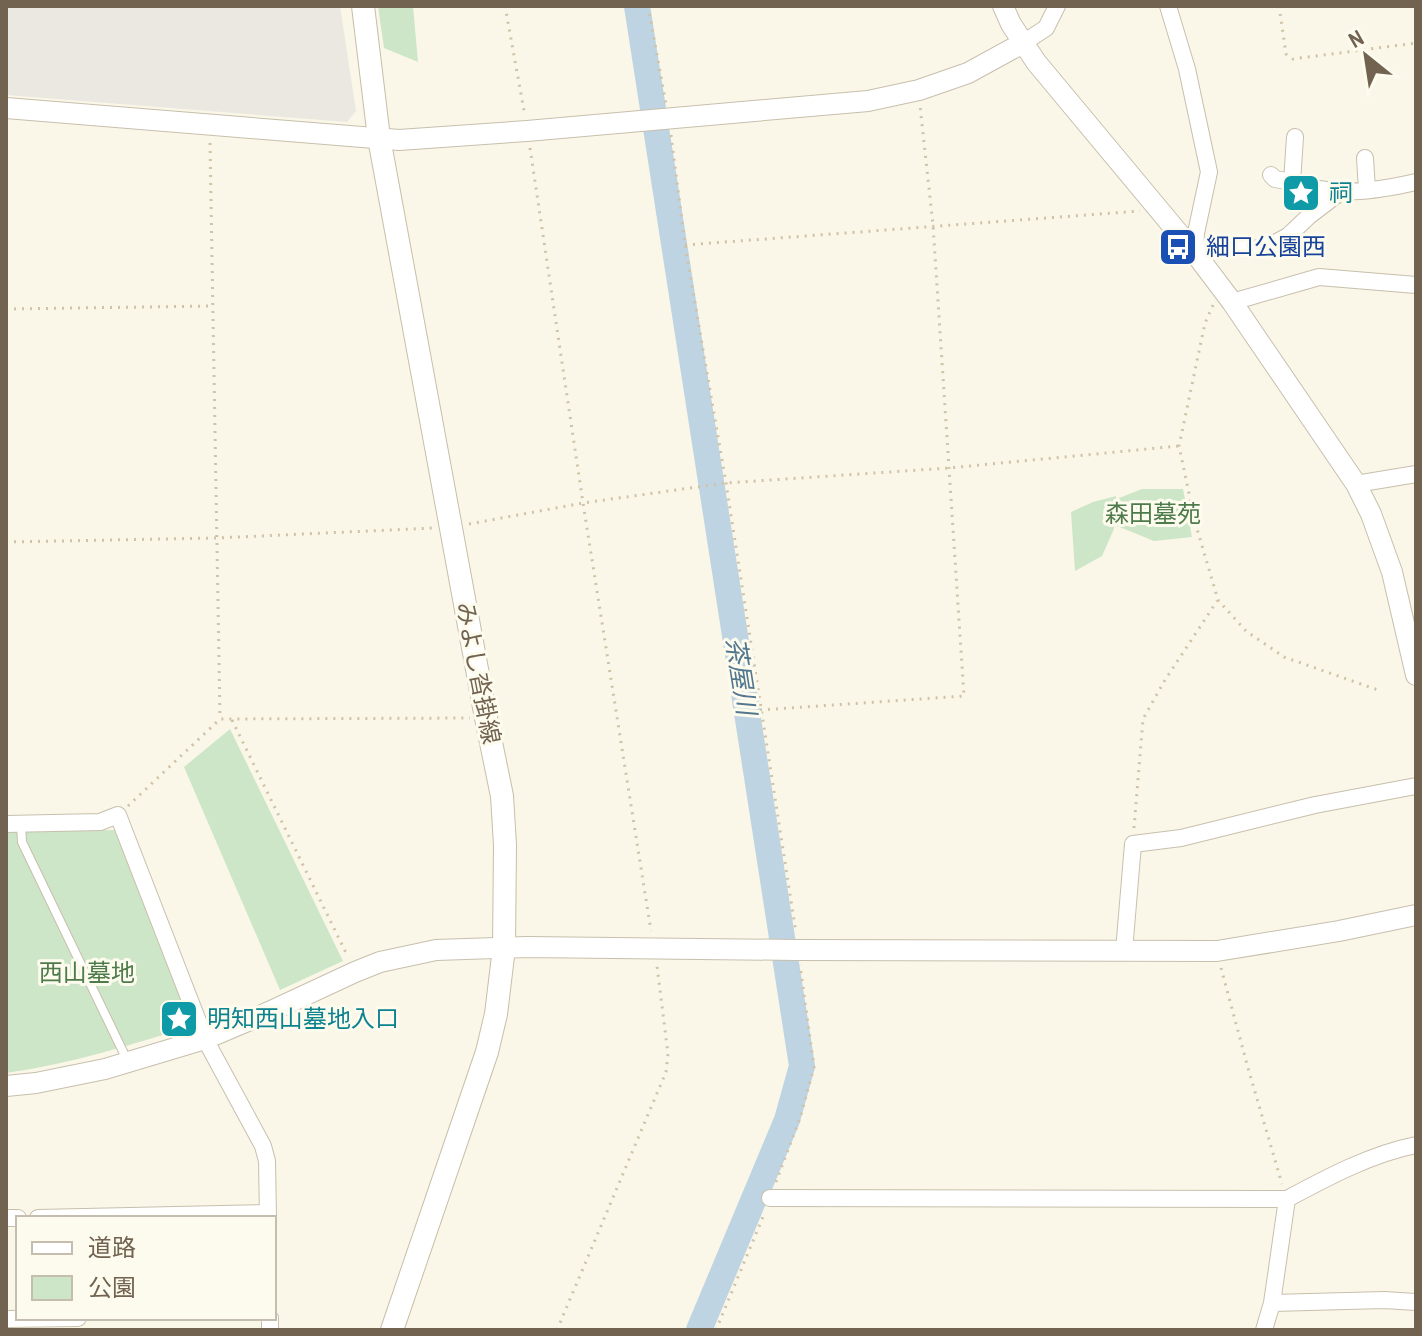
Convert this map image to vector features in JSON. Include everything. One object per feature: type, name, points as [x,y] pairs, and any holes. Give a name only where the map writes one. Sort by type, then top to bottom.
[{"type":"main road","name":"みよし沓掛線","points":[[363,6],[379,138],[502,796],[505,845],[504,948],[496,1014],[487,1052],[392,1330]]},
{"type":"street","points":[[1003,6],[1023,43],[1045,73],[1226,294],[1356,484],[1371,514],[1411,624],[1416,675]]},
{"type":"street","points":[[6,108],[399,140],[868,101],[919,90],[968,73],[1046,28],[1057,6]]},
{"type":"street","points":[[1168,6],[1187,69],[1209,172],[1196,233],[1195,253]]},
{"type":"street","points":[[1292,182],[1295,137]]},
{"type":"street","points":[[1365,158],[1367,190]]},
{"type":"street","points":[[1271,175],[1275,179],[1313,190],[1339,193],[1416,182]]},
{"type":"street","points":[[1195,253],[1217,245],[1255,249],[1275,243],[1288,236],[1339,193]]},
{"type":"street","points":[[1226,294],[1319,277],[1416,285]]},
{"type":"street","points":[[1356,484],[1416,474]]},
{"type":"street","points":[[1124,951],[1133,844],[1181,838],[1315,805],[1416,786]]},
{"type":"street","points":[[14,824],[100,822],[118,815],[205,1039],[263,1146],[267,1161],[268,1216]]},
{"type":"street","points":[[6,1086],[105,1069],[205,1039],[380,962],[436,950],[1217,951],[1416,915]]},
{"type":"street","points":[[770,1198],[1287,1199],[1333,1174],[1416,1145]]},
{"type":"street","points":[[1264,1330],[1272,1303],[1287,1199]]},
{"type":"street","points":[[1272,1303],[1416,1302]]},
{"type":"lane","points":[[14,824],[128,1062]]},
{"type":"path","points":[[505,6],[527,131],[668,1054],[666,1072],[557,1330]]},
{"type":"path","points":[[648,6],[726,483],[814,1067],[800,1118],[716,1330]]},
{"type":"path","points":[[1279,6],[1286,54],[1293,59],[1416,43]]},
{"type":"path","points":[[760,710],[964,696],[933,225],[919,90]]},
{"type":"path","points":[[118,815],[220,719],[209,126]]},
{"type":"path","points":[[685,245],[1158,209]]},
{"type":"path","points":[[1226,294],[1205,323],[1179,446],[1195,522],[1218,600],[1246,631],[1284,657],[1378,690]]},
{"type":"path","points":[[6,309],[214,306]]},
{"type":"path","points":[[6,542],[216,538],[451,528],[583,503],[726,483],[949,468],[1179,446]]},
{"type":"path","points":[[1133,844],[1143,719],[1218,600]]},
{"type":"path","points":[[220,719],[486,718]]},
{"type":"path","points":[[232,720],[355,972]]},
{"type":"path","points":[[1217,951],[1287,1199]]},
{"type":"shaded area","points":[[6,6],[340,6],[356,111],[347,122],[6,95]]},
{"type":"green space","points":[[378,6],[413,6],[418,62],[384,48]]},
{"type":"green space","name":"森田墓苑","points":[[1142,489],[1183,489],[1192,537],[1154,541],[1117,526],[1119,498]]},
{"type":"green space","points":[[1116,496],[1114,529],[1102,556],[1075,571],[1071,512]]},
{"type":"green space","points":[[230,729],[343,961],[280,990],[184,767]]},
{"type":"green space","name":"西山墓地","points":[[120,830],[192,1026],[77,1059],[6,1073],[6,831]]},
{"type":"waterway","name":"茶屋川","points":[[637,6],[802,1066],[787,1120],[699,1330]]},
{"type":"place","name":"祠","points":[[1301,193]]},
{"type":"place","name":"細口公園西","points":[[1178,247]]},
{"type":"place","name":"明知西山墓地入口","points":[[179,1019]]}]
